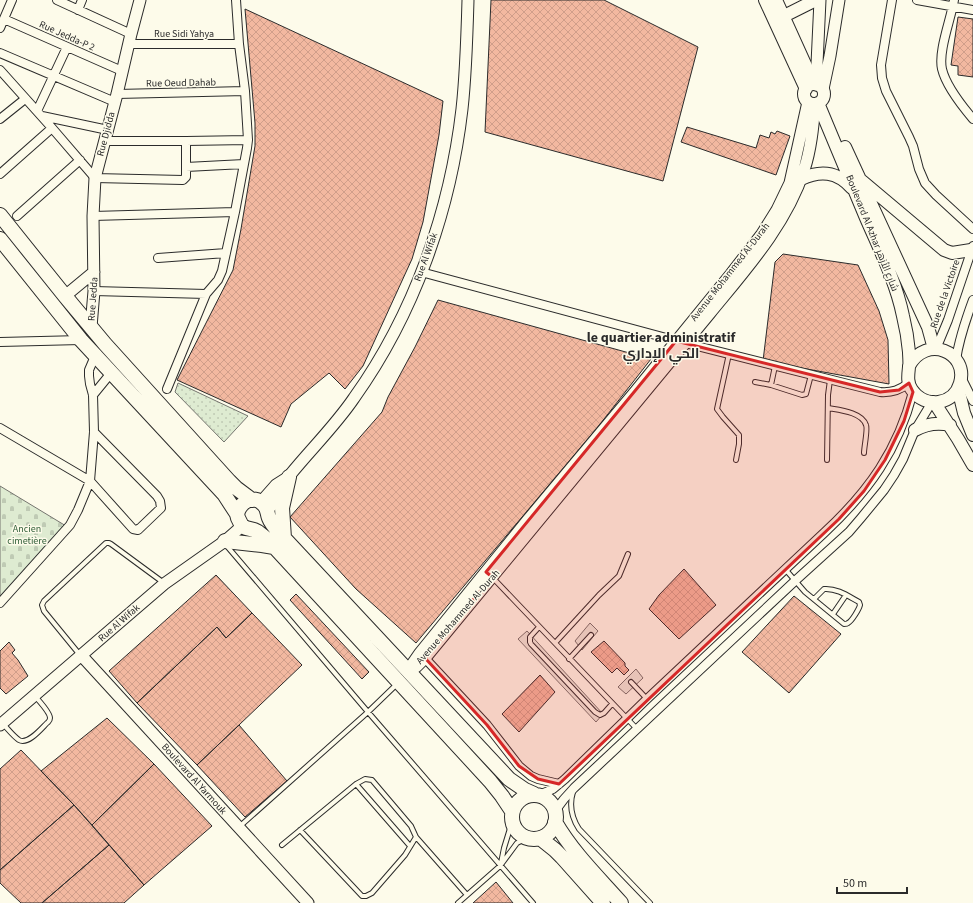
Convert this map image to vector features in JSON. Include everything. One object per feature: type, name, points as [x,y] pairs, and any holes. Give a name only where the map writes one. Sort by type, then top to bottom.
[{"type":"highway","points":[[0,215],[120,362],[229,481],[262,507],[275,528],[279,543],[398,682],[502,796],[512,816],[514,828],[522,836],[534,838],[545,836],[553,828],[555,817]]},
{"type":"highway","points":[[0,240],[80,340],[224,494],[244,523],[265,537],[279,543],[409,672],[509,779],[521,788],[536,795],[545,797],[553,805],[555,817],[562,834],[578,855],[621,903]]},
{"type":"highway","points":[[279,543],[282,508],[289,477]]},
{"type":"highway","points":[[244,502],[262,507],[266,522],[264,526],[259,529],[244,523],[238,509],[244,502]]},
{"type":"highway","points":[[224,541],[262,545],[279,543]]},
{"type":"highway","points":[[512,816],[514,805],[522,797],[536,795]]},
{"type":"highway","points":[[534,838],[558,854],[603,903]]},
{"type":"main road","name":"Boulevard Al Azhar شارع الأزهر","points":[[765,0],[859,178],[928,327],[935,349]]},
{"type":"main road","name":"Boulevard Al Azhar شارع الأزهر","points":[[776,0],[784,16],[894,285],[904,322],[910,366]]},
{"type":"main road","points":[[784,16],[816,0]]},
{"type":"main road","points":[[801,179],[820,173],[830,174],[848,182],[854,190]]},
{"type":"main road","points":[[859,178],[944,250],[952,252],[972,248]]},
{"type":"main road","points":[[935,349],[947,352],[956,360],[961,370],[961,376],[958,388],[948,399],[933,402],[922,399],[911,387],[908,372],[912,361],[922,352],[935,349]]},
{"type":"main road","points":[[958,388],[964,413],[973,435]]},
{"type":"main road","points":[[933,402],[950,425],[973,465]]},
{"type":"main road","points":[[916,430],[920,427],[938,423],[950,425]]},
{"type":"street","points":[[0,28],[12,0]]},
{"type":"street","points":[[57,0],[78,10],[129,39]]},
{"type":"street","points":[[78,10],[82,0]]},
{"type":"street","name":"Rue Djidda","points":[[94,272],[93,216],[95,178],[140,0]]},
{"type":"street","points":[[167,389],[206,294],[218,280],[222,271],[244,164],[248,140],[236,0]]},
{"type":"street","name":"Rue Al Wifak","points":[[262,507],[274,503],[289,477],[332,428],[354,399],[392,338],[421,272],[441,212],[457,142],[464,86],[468,0]]},
{"type":"street","name":"Avenue Mohammed Al-Durah","points":[[680,342],[738,278],[767,241],[784,215],[801,179],[805,169],[811,142],[820,0]]},
{"type":"street","name":"Avenue Mohammed Al-Durah","points":[[409,672],[417,666],[422,655],[680,342],[762,234],[778,210],[790,183],[815,94],[830,56],[839,0]]},
{"type":"street","points":[[892,0],[881,65],[884,84],[913,146],[919,169],[925,183],[936,195],[973,228]]},
{"type":"street","points":[[917,0],[954,3],[973,10]]},
{"type":"street","points":[[954,3],[942,54],[942,69],[946,81],[973,118]]},
{"type":"street","name":"Rue Jedda-P 2","points":[[4,19],[122,71]]},
{"type":"street","name":"Rue Sidi Yahya","points":[[129,39],[239,44]]},
{"type":"street","points":[[39,114],[67,47]]},
{"type":"street","points":[[0,53],[54,77],[116,98]]},
{"type":"street","points":[[0,70],[95,178],[183,180],[186,177],[186,141]]},
{"type":"street","name":"Rue Oeud Dahab","points":[[116,98],[245,91]]},
{"type":"street","points":[[0,119],[25,99]]},
{"type":"street","points":[[39,114],[106,135],[186,141],[248,140]]},
{"type":"street","points":[[0,174],[52,128]]},
{"type":"street","points":[[16,216],[80,160]]},
{"type":"street","points":[[186,167],[244,164]]},
{"type":"street","points":[[93,216],[235,212]]},
{"type":"street","name":"Rue de la Victoire","points":[[935,349],[948,320],[972,248]]},
{"type":"street","points":[[158,258],[226,253]]},
{"type":"street","points":[[65,296],[94,272]]},
{"type":"street","name":"Rue Jedda","points":[[91,327],[94,272]]},
{"type":"street","points":[[421,272],[680,342],[880,392],[911,387],[904,421],[885,460],[876,476],[852,505],[559,784],[546,792],[536,795]]},
{"type":"street","points":[[94,291],[206,294]]},
{"type":"street","points":[[956,360],[963,328],[973,300]]},
{"type":"street","points":[[0,342],[80,340]]},
{"type":"street","points":[[0,603],[70,525],[90,481],[94,432],[93,395],[90,384],[89,370],[95,356]]},
{"type":"street","points":[[93,395],[111,373]]},
{"type":"street","points":[[961,376],[972,396]]},
{"type":"street","points":[[555,817],[564,799],[574,788],[849,532],[873,504],[894,474],[903,459],[916,430],[933,402]]},
{"type":"street","points":[[0,428],[90,481],[133,529],[141,529],[161,508],[159,499],[153,491],[94,432]]},
{"type":"street","name":"Rue Al Wifak","points":[[1,723],[164,584],[224,541],[244,523]]},
{"type":"street","name":"Boulevard Al Yarmouk","points":[[81,655],[308,903]]},
{"type":"street","points":[[422,655],[487,725],[519,766],[531,776],[559,784]]},
{"type":"lane","points":[[729,354],[717,409],[739,435],[736,460]]},
{"type":"lane","points":[[771,385],[775,366]]},
{"type":"lane","points":[[755,382],[771,385],[802,395],[806,394],[811,375]]},
{"type":"lane","points":[[827,460],[828,395],[830,379]]},
{"type":"lane","points":[[828,408],[859,416],[863,420],[867,426],[864,453]]},
{"type":"lane","points":[[224,541],[368,712],[500,866],[534,903]]},
{"type":"lane","points":[[81,655],[44,611],[42,605],[44,601],[106,543],[112,544],[164,584]]},
{"type":"lane","points":[[555,643],[618,576],[628,554]]},
{"type":"lane","points":[[785,569],[805,592],[844,624],[848,624],[860,608],[859,602],[838,590],[830,588],[824,589],[814,599]]},
{"type":"lane","points":[[489,574],[637,730]]},
{"type":"lane","points":[[833,614],[846,595]]},
{"type":"lane","points":[[539,626],[530,637],[531,644],[595,712],[600,715],[612,704]]},
{"type":"lane","points":[[570,659],[590,635]]},
{"type":"lane","points":[[239,828],[368,712],[398,682]]},
{"type":"lane","points":[[631,682],[647,699]]},
{"type":"lane","points":[[1,723],[18,739],[26,741],[30,739],[50,721],[49,714],[34,695]]},
{"type":"lane","points":[[282,845],[356,784],[365,779],[372,780],[412,826],[416,837],[467,895]]},
{"type":"lane","points":[[356,784],[410,846]]},
{"type":"lane","points":[[574,788],[571,809],[579,829],[650,903]]},
{"type":"lane","points":[[500,866],[512,816]]},
{"type":"lane","points":[[300,830],[362,896],[372,893],[405,855],[416,837]]},
{"type":"lane","points":[[458,903],[500,866],[517,843],[534,838]]},
{"type":"highlighted area","points":[[676,341],[880,392],[899,390],[909,383],[913,392],[904,421],[885,460],[864,491],[839,519],[559,784],[538,779],[519,766],[487,725],[425,658],[492,577],[486,572]]},
{"type":"green space","points":[[178,383],[248,416],[224,442],[175,392]]},
{"type":"green space","name":"Ancien cimetière","points":[[0,486],[71,529],[0,603]]},
{"type":"shaded area","points":[[590,623],[598,631],[582,650],[575,641]]},
{"type":"shaded area","points":[[527,631],[603,714],[596,722],[518,639]]},
{"type":"shaded area","points":[[636,669],[643,678],[626,694],[618,687]]},
{"type":"building","points":[[491,0],[604,0],[698,47],[663,181],[485,132]]},
{"type":"building","points":[[245,9],[443,101],[439,135],[423,222],[412,259],[363,366],[345,389],[329,373],[291,404],[281,427],[177,380],[233,270],[241,229],[255,146],[255,123]]},
{"type":"building","points":[[958,17],[973,19],[973,77],[958,75],[958,66],[951,65]]},
{"type":"building","points":[[687,127],[756,148],[760,135],[769,138],[771,132],[775,134],[777,131],[790,136],[776,175],[681,142]]},
{"type":"building","points":[[783,254],[858,265],[879,311],[888,340],[889,384],[763,361],[775,262]]},
{"type":"building","points":[[438,300],[651,359],[597,428],[416,643],[356,589],[290,517],[382,412],[388,397]]},
{"type":"building","points":[[684,569],[716,605],[679,639],[649,609],[659,595]]},
{"type":"building","points":[[216,575],[252,613],[226,638],[217,627],[137,703],[109,671]]},
{"type":"building","points":[[296,594],[369,672],[362,679],[290,600]]},
{"type":"building","points":[[794,596],[841,634],[789,693],[742,652]]},
{"type":"building","points":[[252,613],[302,665],[197,765],[137,703],[217,627],[226,638]]},
{"type":"building","points":[[604,641],[625,663],[625,666],[629,670],[624,675],[617,668],[612,673],[591,652]]},
{"type":"building","points":[[9,642],[15,650],[12,653],[28,676],[6,694],[0,688],[0,651]]},
{"type":"building","points":[[540,675],[555,692],[519,732],[502,714]]},
{"type":"building","points":[[107,718],[154,764],[92,825],[41,771]]},
{"type":"building","points":[[239,725],[287,781],[245,817],[197,765]]},
{"type":"building","points":[[21,750],[74,805],[0,870],[0,769]]},
{"type":"building","points":[[154,764],[212,826],[144,885],[92,825]]},
{"type":"building","points":[[74,805],[109,845],[42,903],[21,903],[0,883],[0,870]]},
{"type":"building","points":[[109,845],[144,885],[124,903],[42,903]]},
{"type":"building","points":[[496,882],[513,903],[473,903]]},
{"type":"district","name":"le quartier administratif الحي الإداري","points":[[661,346]]}]
